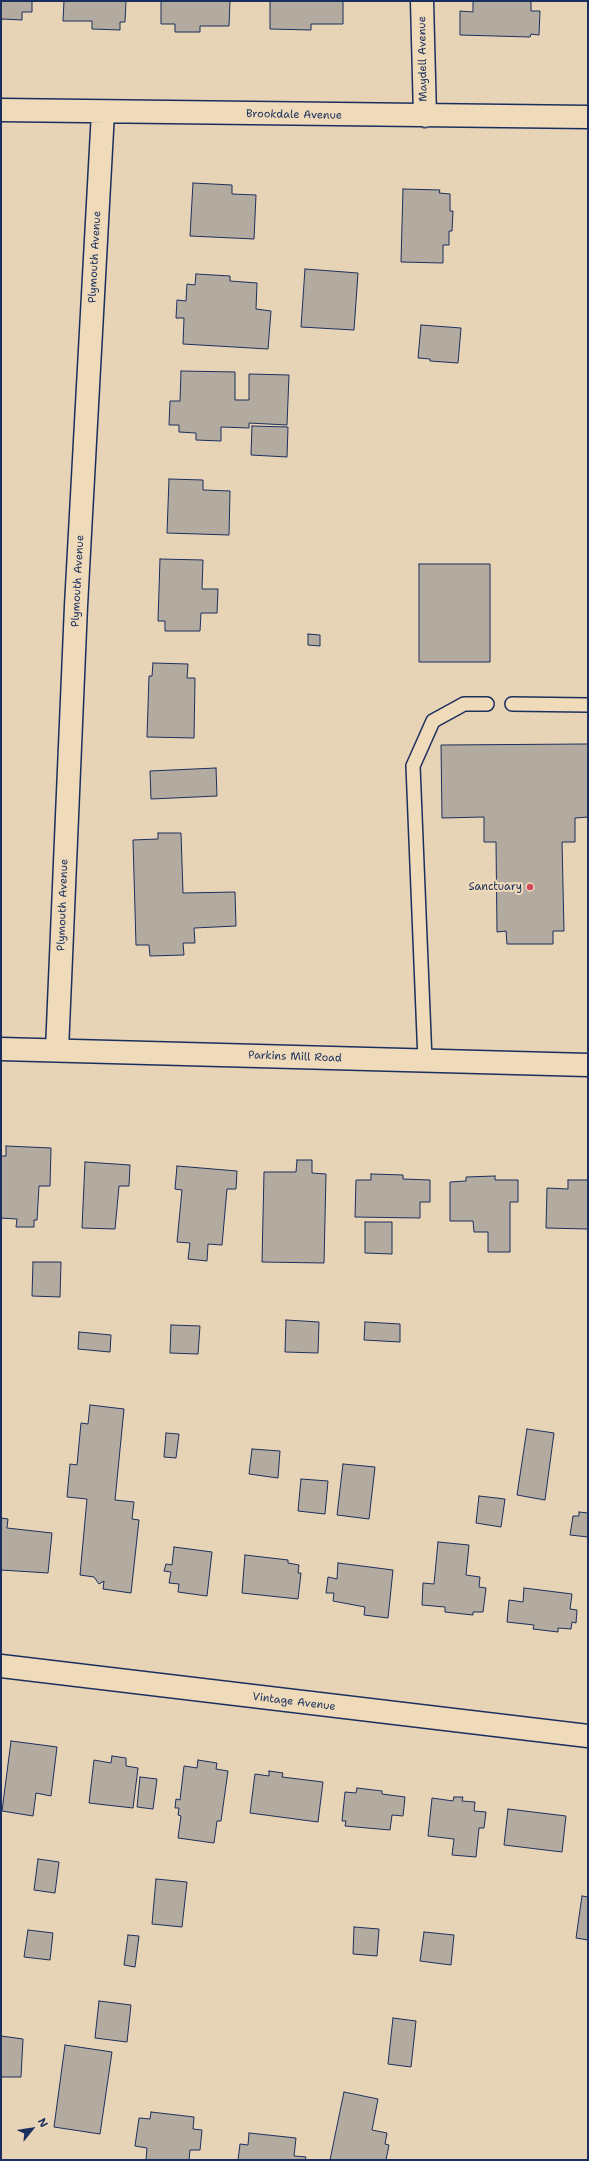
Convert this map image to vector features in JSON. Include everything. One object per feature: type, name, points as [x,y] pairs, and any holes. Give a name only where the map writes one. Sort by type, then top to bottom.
[{"type":"street","name":"Maydell Avenue","points":[[422,1],[425,116]]},
{"type":"street","name":"Brookdale Avenue","points":[[1,110],[588,117]]},
{"type":"street","name":"Plymouth Avenue","points":[[57,1050],[76,614],[103,112]]},
{"type":"street","name":"Parkins Mill Road","points":[[1,1049],[588,1065]]},
{"type":"street","name":"Vintage Avenue","points":[[1,1666],[588,1736]]},
{"type":"lane","points":[[425,1061],[413,766],[433,721],[464,704],[487,704]]},
{"type":"lane","points":[[512,704],[588,705]]},
{"type":"building","points":[[1,1],[32,1],[32,12],[22,12],[22,20],[2,19],[1,23]]},
{"type":"building","points":[[64,1],[126,1],[125,22],[120,22],[120,30],[92,29],[92,21],[63,21]]},
{"type":"building","points":[[161,1],[230,1],[229,26],[200,26],[200,32],[175,32],[175,24],[161,24]]},
{"type":"building","points":[[270,1],[343,1],[343,24],[311,24],[311,30],[270,29]]},
{"type":"building","points":[[473,1],[531,1],[531,11],[540,11],[539,35],[531,34],[530,37],[460,35],[460,11],[473,12]]},
{"type":"building","points":[[193,183],[232,185],[232,194],[256,195],[254,239],[190,236]]},
{"type":"building","points":[[403,189],[440,190],[439,193],[450,194],[450,211],[453,211],[452,231],[449,231],[449,245],[443,245],[443,263],[401,262]]},
{"type":"building","points":[[305,269],[358,273],[354,330],[301,327]]},
{"type":"building","points":[[196,274],[230,276],[230,281],[257,283],[256,309],[271,311],[268,349],[183,344],[184,318],[176,318],[177,300],[186,301],[187,284],[195,285]]},
{"type":"building","points":[[421,325],[461,328],[458,363],[430,361],[430,359],[418,358]]},
{"type":"building","points":[[181,371],[235,372],[235,400],[249,400],[249,374],[289,375],[287,425],[249,423],[249,428],[221,427],[221,441],[196,440],[196,433],[179,432],[179,425],[169,425],[170,401],[180,401]]},
{"type":"building","points":[[252,426],[288,427],[287,457],[251,455]]},
{"type":"building","points":[[169,479],[203,480],[203,490],[230,491],[229,535],[167,533]]},
{"type":"building","points":[[160,559],[203,560],[202,589],[218,589],[217,613],[201,613],[200,631],[165,631],[165,621],[158,621]]},
{"type":"building","points":[[419,564],[490,564],[490,662],[419,662]]},
{"type":"building","points":[[308,634],[320,635],[320,646],[308,645]]},
{"type":"building","points":[[153,663],[188,664],[187,678],[195,678],[194,738],[147,737],[149,676],[152,676]]},
{"type":"building","name":"Sanctuary","points":[[588,744],[588,817],[575,818],[575,842],[562,842],[564,931],[553,931],[553,944],[507,944],[506,931],[497,932],[496,842],[484,842],[484,817],[442,818],[441,745]]},
{"type":"building","points":[[216,768],[217,796],[151,799],[150,771]]},
{"type":"building","points":[[158,833],[181,833],[183,893],[235,892],[236,926],[194,928],[195,943],[183,943],[184,955],[150,956],[149,945],[136,945],[133,840],[158,839]]},
{"type":"building","points":[[6,1146],[51,1148],[50,1186],[39,1186],[37,1220],[34,1220],[34,1227],[16,1227],[17,1219],[1,1218],[1,1156],[6,1156]]},
{"type":"building","points":[[297,1160],[312,1160],[312,1173],[326,1174],[324,1263],[262,1262],[264,1172],[296,1172]]},
{"type":"building","points":[[85,1162],[130,1165],[129,1186],[119,1186],[115,1229],[82,1228]]},
{"type":"building","points":[[177,1166],[237,1171],[236,1189],[227,1189],[222,1245],[208,1244],[207,1261],[188,1259],[190,1243],[177,1242],[182,1190],[175,1189]]},
{"type":"building","points":[[371,1174],[403,1175],[403,1179],[430,1180],[430,1202],[420,1202],[420,1218],[355,1217],[356,1180],[371,1180]]},
{"type":"building","points":[[495,1176],[495,1180],[518,1180],[518,1202],[510,1202],[510,1252],[488,1252],[488,1232],[474,1232],[473,1221],[450,1221],[450,1182],[466,1181],[466,1177]]},
{"type":"building","points":[[568,1180],[588,1180],[588,1229],[546,1228],[547,1188],[568,1189]]},
{"type":"building","points":[[365,1222],[392,1222],[392,1254],[365,1253]]},
{"type":"building","points":[[33,1262],[61,1262],[60,1297],[32,1296]]},
{"type":"building","points":[[286,1320],[319,1322],[318,1353],[285,1352]]},
{"type":"building","points":[[365,1322],[400,1324],[400,1342],[364,1340]]},
{"type":"building","points":[[171,1325],[200,1326],[198,1354],[170,1353]]},
{"type":"building","points":[[79,1332],[111,1335],[110,1352],[78,1349]]},
{"type":"building","points":[[90,1405],[124,1409],[115,1500],[134,1502],[132,1519],[139,1520],[131,1593],[103,1589],[104,1581],[99,1584],[94,1577],[80,1575],[87,1499],[67,1497],[70,1464],[77,1465],[81,1423],[88,1424]]},
{"type":"building","points":[[527,1429],[554,1433],[545,1500],[517,1495]]},
{"type":"building","points":[[166,1433],[179,1434],[176,1458],[164,1457]]},
{"type":"building","points":[[252,1449],[280,1451],[278,1478],[249,1474]]},
{"type":"building","points":[[343,1464],[375,1467],[369,1519],[337,1515]]},
{"type":"building","points":[[301,1479],[328,1481],[325,1514],[298,1511]]},
{"type":"building","points":[[479,1496],[505,1499],[501,1527],[476,1523]]},
{"type":"building","points":[[579,1512],[588,1513],[588,1537],[570,1535],[573,1516],[579,1516]]},
{"type":"building","points":[[1,1518],[8,1519],[7,1528],[52,1533],[48,1573],[1,1570]]},
{"type":"building","points":[[438,1542],[469,1545],[466,1575],[480,1577],[479,1587],[486,1588],[483,1612],[473,1612],[473,1615],[445,1612],[445,1607],[422,1605],[423,1583],[434,1584]]},
{"type":"building","points":[[174,1547],[212,1552],[207,1596],[178,1592],[179,1584],[169,1583],[171,1572],[164,1571],[166,1564],[172,1565]]},
{"type":"building","points":[[245,1555],[288,1560],[288,1563],[299,1565],[298,1573],[301,1573],[298,1599],[242,1593]]},
{"type":"building","points":[[338,1563],[393,1570],[388,1618],[364,1615],[365,1607],[333,1601],[334,1593],[326,1593],[328,1577],[337,1579]]},
{"type":"building","points":[[524,1588],[572,1594],[570,1609],[577,1610],[576,1623],[572,1622],[571,1629],[558,1628],[558,1632],[533,1629],[534,1625],[507,1622],[509,1600],[523,1602]]},
{"type":"building","points":[[11,1741],[57,1747],[51,1796],[36,1793],[33,1816],[2,1811]]},
{"type":"building","points":[[112,1756],[126,1758],[126,1766],[138,1768],[133,1808],[89,1803],[94,1760],[111,1763]]},
{"type":"building","points":[[198,1760],[217,1763],[216,1769],[228,1771],[221,1821],[217,1821],[214,1843],[178,1838],[181,1816],[178,1815],[179,1808],[175,1808],[176,1799],[180,1800],[184,1766],[197,1768]]},
{"type":"building","points":[[269,1771],[283,1773],[282,1777],[323,1782],[318,1822],[250,1813],[255,1774],[269,1776]]},
{"type":"building","points":[[140,1777],[157,1779],[153,1809],[137,1807]]},
{"type":"building","points":[[357,1788],[382,1791],[382,1794],[405,1797],[403,1816],[392,1815],[390,1830],[345,1826],[346,1821],[342,1821],[345,1792],[356,1793]]},
{"type":"building","points":[[454,1797],[463,1797],[462,1801],[475,1802],[474,1811],[486,1812],[484,1828],[479,1828],[476,1857],[452,1855],[454,1839],[428,1836],[432,1798],[453,1801]]},
{"type":"building","points":[[508,1809],[566,1816],[562,1852],[504,1845]]},
{"type":"building","points":[[38,1859],[59,1862],[55,1893],[34,1890]]},
{"type":"building","points":[[156,1879],[187,1882],[182,1927],[152,1924]]},
{"type":"building","points":[[582,1896],[588,1897],[588,1940],[576,1938]]},
{"type":"building","points":[[354,1927],[379,1929],[377,1956],[353,1954]]},
{"type":"building","points":[[28,1930],[53,1933],[50,1960],[24,1957]]},
{"type":"building","points":[[424,1932],[454,1935],[451,1965],[420,1961]]},
{"type":"building","points":[[128,1935],[139,1936],[135,1967],[124,1965]]},
{"type":"building","points":[[99,2001],[131,2005],[127,2042],[95,2038]]},
{"type":"building","points":[[393,2018],[416,2021],[411,2067],[388,2064]]},
{"type":"building","points":[[1,2036],[23,2039],[21,2077],[1,2077]]},
{"type":"building","points":[[65,2045],[112,2052],[100,2134],[54,2127]]},
{"type":"building","points":[[344,2092],[378,2099],[372,2130],[387,2133],[385,2144],[389,2145],[386,2160],[330,2160]]},
{"type":"building","points":[[151,2112],[194,2117],[193,2129],[202,2130],[200,2150],[190,2150],[189,2160],[146,2160],[147,2148],[135,2146],[139,2118],[150,2119]]},
{"type":"building","points":[[249,2133],[296,2138],[294,2156],[306,2157],[305,2160],[238,2160],[240,2144],[248,2145]]},
{"type":"place","name":"Sanctuary","points":[[530,887]]}]
